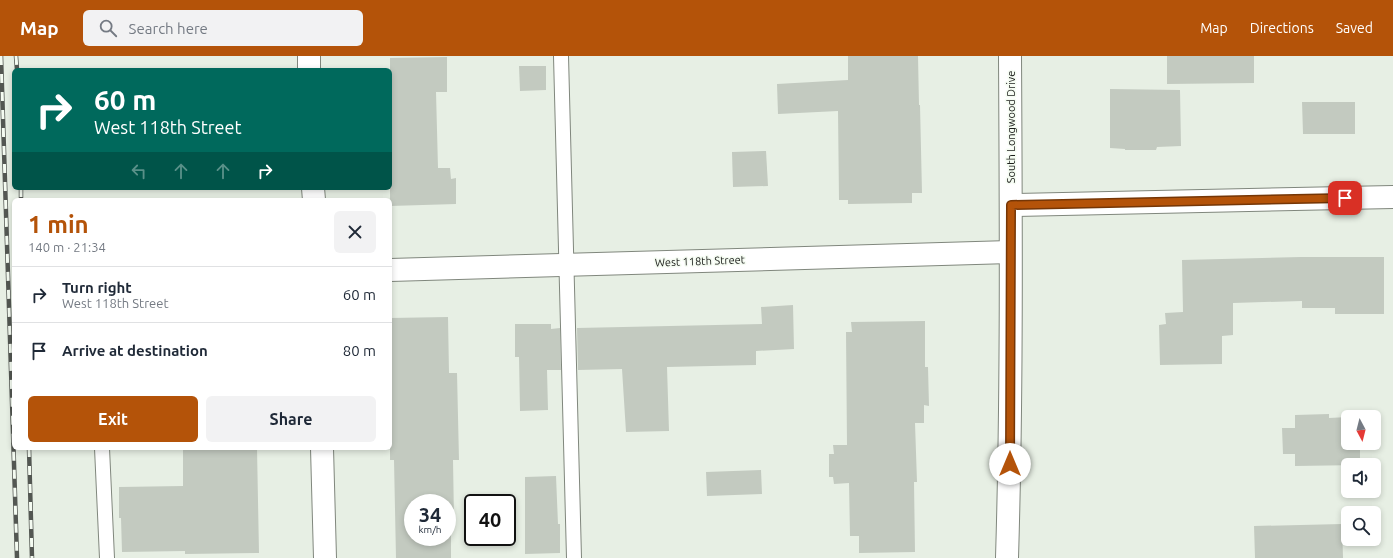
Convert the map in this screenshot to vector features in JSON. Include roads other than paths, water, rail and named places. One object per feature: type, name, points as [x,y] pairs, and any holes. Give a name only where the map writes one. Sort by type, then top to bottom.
[{"type":"street","points":[[309,56],[309,68]]},
{"type":"street","name":"South Longwood Drive","points":[[1007,558],[1010,464],[1010,56]]},
{"type":"street","points":[[1011,205],[1393,197]]},
{"type":"street","name":"West 118th Street","points":[[392,270],[1010,252]]},
{"type":"street","points":[[322,450],[325,558]]},
{"type":"lane","points":[[561,56],[574,558]]},
{"type":"lane","points":[[102,450],[106,558]]},
{"type":"railway","points":[[1,56],[12,401]]},
{"type":"railway","points":[[16,56],[17,68]]},
{"type":"railway","points":[[21,190],[21,198]]},
{"type":"railway","points":[[14,450],[17,558]]},
{"type":"railway","points":[[29,450],[32,558]]}]
